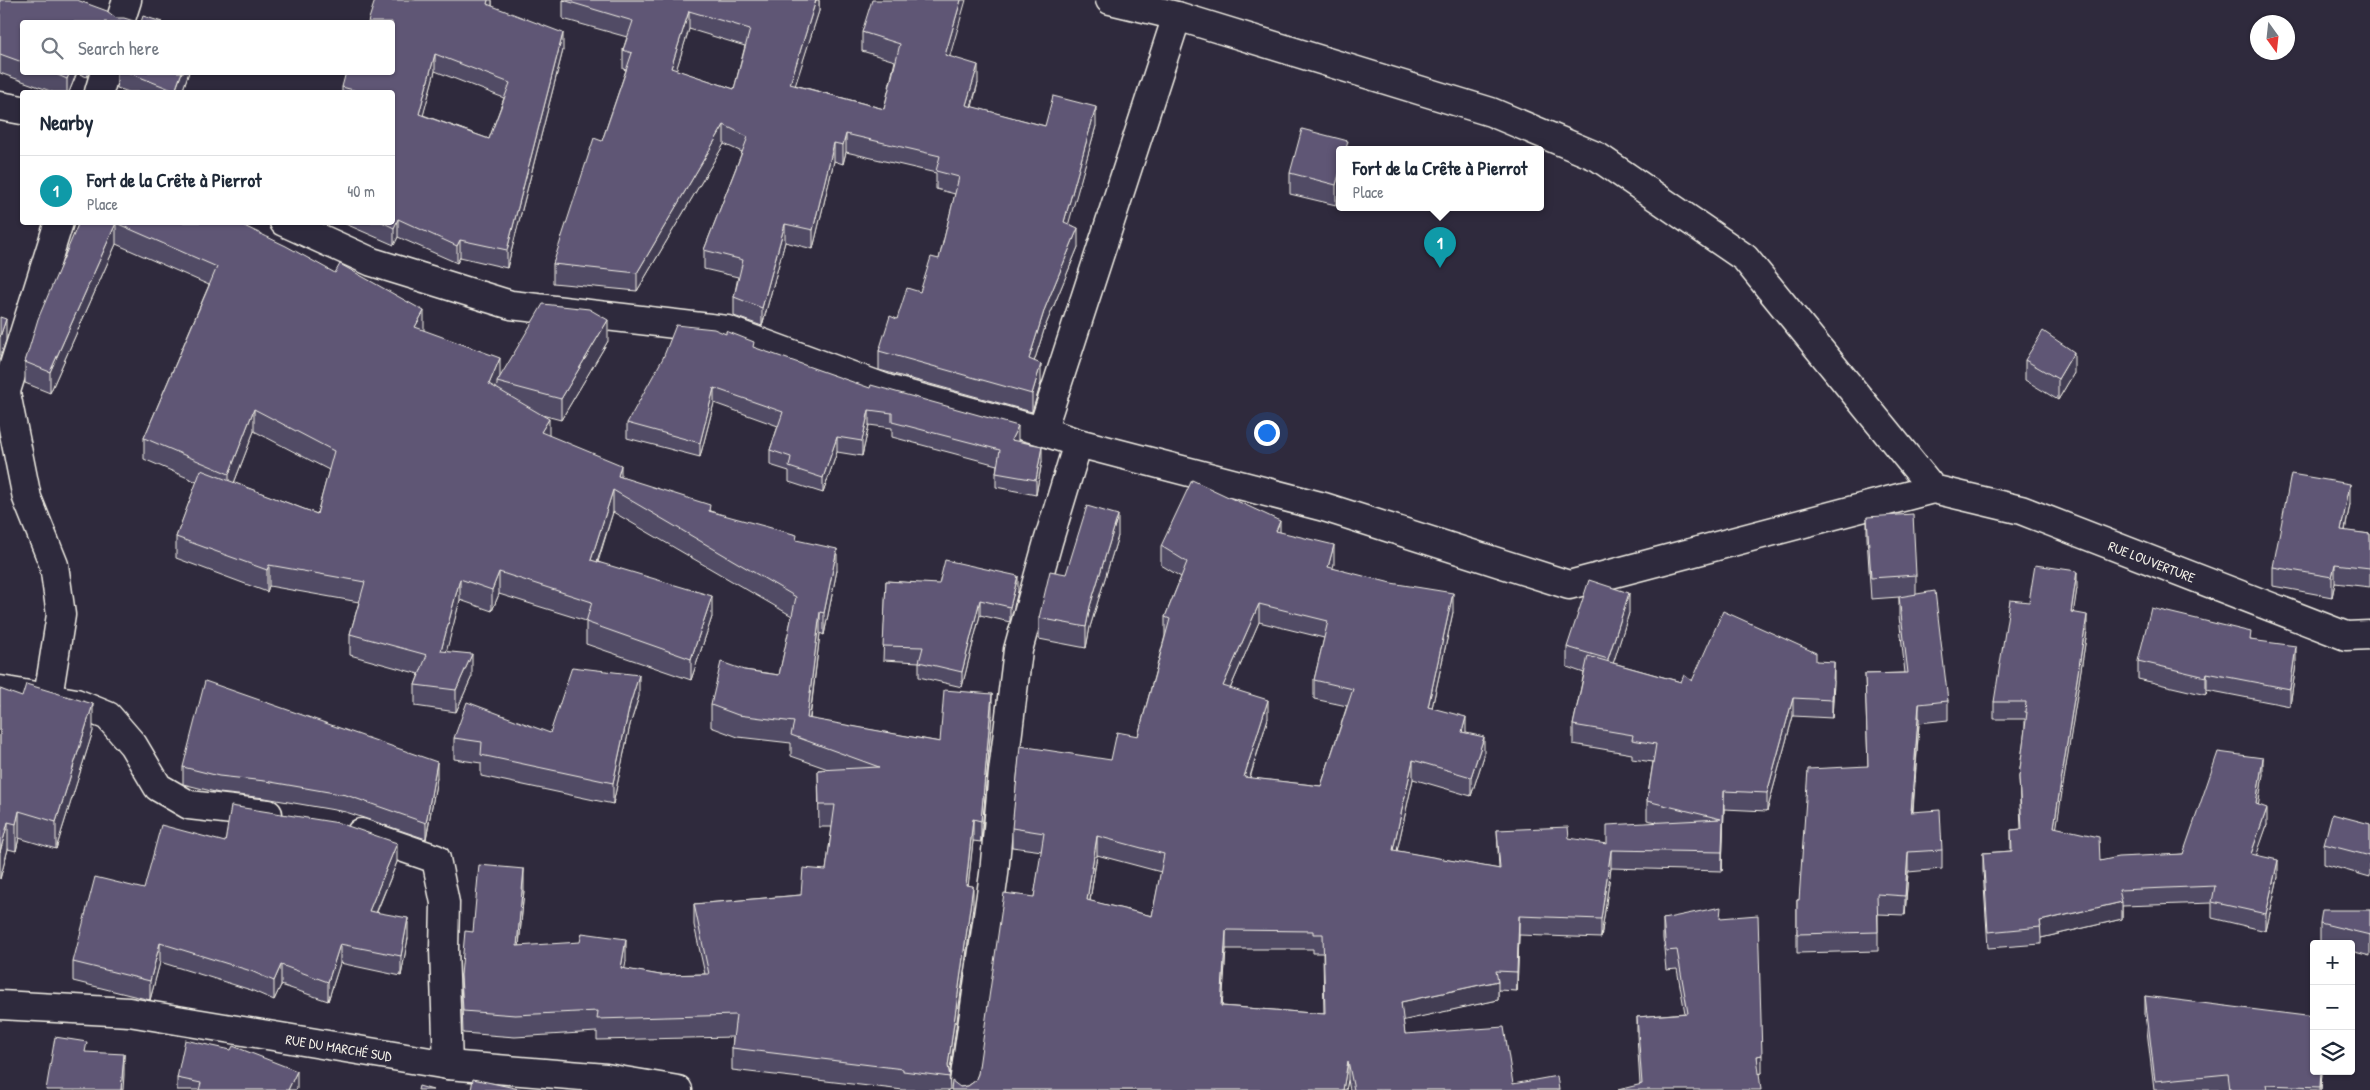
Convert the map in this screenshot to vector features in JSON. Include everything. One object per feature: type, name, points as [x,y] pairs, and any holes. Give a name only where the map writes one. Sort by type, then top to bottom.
[{"type":"street","points":[[121,20],[127,0]]},
{"type":"street","points":[[291,225],[372,262],[511,305],[728,330],[887,389],[1042,431],[1078,443],[1324,507],[1569,585],[1932,489],[1745,258],[1598,157],[1491,112],[1177,16],[1110,0]]},
{"type":"street","points":[[1042,431],[1177,16]]},
{"type":"street","points":[[100,90],[104,75]]},
{"type":"street","points":[[0,106],[20,110]]},
{"type":"street","points":[[48,697],[61,615],[54,565],[27,498],[3,402],[58,225]]},
{"type":"street","points":[[963,1090],[994,874],[1003,772],[1018,650],[1078,443]]},
{"type":"street","name":"RUE LOUVERTURE","points":[[1932,489],[2021,510],[2346,636],[2370,635]]},
{"type":"street","points":[[0,690],[76,702],[108,716],[133,745],[158,787],[189,805],[289,818]]},
{"type":"street","points":[[334,825],[436,859],[445,902],[444,949],[448,1065]]},
{"type":"street","name":"RUE DU MARCHÉ SUD","points":[[0,1005],[129,1012],[448,1065],[606,1078],[678,1090]]},
{"type":"building","points":[[0,0],[77,0],[107,11],[116,18],[130,20],[20,20],[20,61],[0,54]]},
{"type":"building","points":[[375,0],[488,0],[487,4],[563,33],[507,250],[460,240],[457,246],[398,219],[394,228],[388,225],[395,225],[395,90],[353,90],[342,87],[345,75],[395,75],[395,20],[369,20]],"holes":[[[435,54],[510,83],[489,139],[419,114]]]},
{"type":"building","points":[[563,0],[816,0],[790,84],[884,109],[900,44],[862,32],[872,0],[961,0],[945,55],[978,65],[966,105],[1045,126],[1053,96],[1096,107],[1064,222],[1078,228],[1045,308],[1029,359],[1041,364],[1032,394],[879,351],[890,316],[897,319],[907,288],[920,292],[931,257],[939,259],[959,177],[936,171],[940,156],[846,134],[843,145],[834,143],[813,230],[785,224],[762,308],[734,297],[743,260],[704,250],[748,137],[724,125],[637,273],[553,264],[594,138],[602,141],[632,53],[623,50],[633,21]],"holes":[[[689,11],[750,29],[734,89],[671,68]]]},
{"type":"building","points":[[143,16],[156,20],[142,20]]},
{"type":"building","points":[[58,75],[69,75],[67,79]]},
{"type":"building","points":[[135,75],[181,75],[175,90]]},
{"type":"building","points":[[1302,129],[1348,141],[1347,146],[1336,146],[1336,185],[1290,173]]},
{"type":"building","points":[[78,225],[115,225],[50,372],[25,362],[38,319]]},
{"type":"building","points":[[121,225],[242,225],[335,273],[340,264],[424,311],[415,327],[500,358],[489,384],[549,419],[541,432],[621,465],[618,476],[710,505],[709,511],[797,535],[796,540],[837,549],[824,613],[820,612],[807,718],[940,742],[944,690],[992,694],[981,821],[973,819],[966,885],[973,886],[948,1066],[950,1077],[903,1071],[903,1069],[732,1048],[736,1015],[597,1019],[598,1011],[515,1015],[463,1011],[461,975],[465,931],[473,932],[479,865],[524,869],[517,946],[580,942],[582,933],[626,939],[621,968],[660,975],[709,974],[694,904],[801,895],[803,868],[826,870],[835,805],[819,805],[818,770],[879,767],[791,735],[794,722],[738,715],[711,705],[721,662],[744,670],[779,675],[796,597],[613,490],[591,560],[712,596],[691,659],[586,622],[592,602],[499,572],[492,590],[460,579],[441,651],[472,654],[456,690],[415,685],[427,655],[350,634],[365,582],[269,565],[267,570],[176,537],[201,470],[317,514],[334,451],[254,409],[229,474],[144,438],[217,267]]},
{"type":"building","points":[[543,304],[589,309],[608,320],[561,399],[497,382]]},
{"type":"building","points":[[0,317],[6,319],[0,337]]},
{"type":"building","points":[[676,325],[714,329],[726,334],[726,331],[754,342],[753,347],[870,388],[871,385],[1018,426],[1011,440],[1042,446],[1036,480],[996,473],[1000,450],[892,422],[892,413],[869,410],[862,441],[837,437],[823,478],[789,467],[791,457],[770,450],[783,412],[714,388],[700,443],[627,423],[663,358]]},
{"type":"building","points":[[2043,331],[2074,352],[2058,379],[2025,360]]},
{"type":"building","points":[[2291,474],[2350,484],[2341,530],[2370,534],[2370,568],[2335,564],[2332,577],[2273,567]]},
{"type":"building","points":[[1192,480],[1280,521],[1276,531],[1334,545],[1328,567],[1391,583],[1453,593],[1428,707],[1466,717],[1462,732],[1484,737],[1471,777],[1413,760],[1393,850],[1500,869],[1497,830],[1568,827],[1569,838],[1607,844],[1607,825],[1721,819],[1647,801],[1656,744],[1632,740],[1633,735],[1573,725],[1588,656],[1681,682],[1684,675],[1692,681],[1723,611],[1816,653],[1816,661],[1834,662],[1832,700],[1793,698],[1767,793],[1724,791],[1722,852],[1611,850],[1601,919],[1519,916],[1517,972],[1496,971],[1498,981],[1401,1002],[1405,1034],[1504,1027],[1513,1084],[1557,1076],[1559,1090],[1354,1090],[1348,1061],[1343,1090],[951,1090],[952,1081],[960,1087],[968,1086],[975,1081],[978,1074],[1004,893],[1034,897],[1044,833],[1012,828],[1020,746],[1111,760],[1117,732],[1138,736],[1170,619],[1165,617],[1187,562],[1161,546]],"holes":[[[1259,604],[1328,621],[1314,680],[1353,689],[1321,786],[1244,777],[1268,700],[1223,686]],[[1097,836],[1164,854],[1152,916],[1087,900]],[[1226,930],[1313,931],[1313,934],[1323,934],[1325,1014],[1221,1006]]]},
{"type":"building","points":[[1087,506],[1118,515],[1090,606],[1086,627],[1039,618],[1050,571],[1066,574]]},
{"type":"building","points":[[1913,514],[1916,575],[1871,578],[1867,517]]},
{"type":"building","points":[[945,560],[1018,576],[1010,607],[980,600],[962,672],[919,662],[923,647],[883,646],[886,581],[939,584]]},
{"type":"building","points":[[2035,565],[2077,571],[2071,612],[2087,615],[2054,827],[2099,837],[2100,861],[2118,857],[2183,854],[2218,752],[2263,758],[2256,804],[2267,808],[2251,854],[2278,860],[2266,914],[2212,902],[2215,886],[2119,890],[2122,902],[2040,921],[2041,927],[1988,932],[1983,853],[2012,851],[2011,830],[2022,829],[2019,777],[2027,712],[2025,712],[2026,702],[1994,702],[2010,600],[2029,602]]},
{"type":"building","points":[[1589,580],[1629,593],[1608,659],[1567,647]]},
{"type":"building","points":[[1935,591],[1948,701],[1919,704],[1911,812],[1940,810],[1942,850],[1908,852],[1905,896],[1877,894],[1878,932],[1797,934],[1797,900],[1799,900],[1808,769],[1868,766],[1865,674],[1908,673],[1899,597]]},
{"type":"building","points":[[2151,608],[2251,632],[2250,640],[2296,646],[2290,689],[2207,673],[2206,677],[2138,661]]},
{"type":"building","points":[[572,667],[639,675],[630,704],[613,783],[481,755],[482,742],[454,738],[467,702],[550,733]]},
{"type":"building","points":[[205,681],[437,762],[426,823],[346,795],[265,781],[219,776],[183,767]]},
{"type":"building","points":[[26,684],[93,704],[56,822],[19,811],[16,824],[8,822],[0,852],[0,689],[22,697]]},
{"type":"building","points":[[231,806],[339,823],[397,843],[369,911],[408,918],[401,956],[340,944],[328,982],[281,965],[274,981],[251,971],[160,943],[150,981],[73,962],[95,877],[144,889],[161,825],[225,842]]},
{"type":"building","points":[[2332,814],[2370,824],[2370,856],[2324,844]]},
{"type":"building","points":[[1721,907],[1720,918],[1758,915],[1762,1055],[1757,1056],[1761,1090],[1618,1090],[1642,1084],[1637,1017],[1688,1013],[1677,950],[1666,951],[1663,919]]},
{"type":"building","points":[[2322,910],[2370,910],[2370,935],[2320,923]]},
{"type":"building","points":[[2145,996],[2310,1017],[2310,1075],[2321,1075],[2320,1087],[2266,1085],[2267,1090],[2230,1090],[2228,1074],[2155,1081]]},
{"type":"building","points":[[55,1037],[87,1042],[85,1052],[124,1054],[121,1090],[46,1090]]},
{"type":"building","points":[[185,1040],[231,1050],[233,1046],[297,1071],[288,1090],[199,1090],[201,1083],[177,1078]]},
{"type":"building","points":[[473,1079],[524,1090],[471,1090]]},
{"type":"building","points":[[419,1086],[433,1090],[418,1090]]},
{"type":"place","name":"Fort de la Crête à Pierrot","points":[[1440,268]]}]
